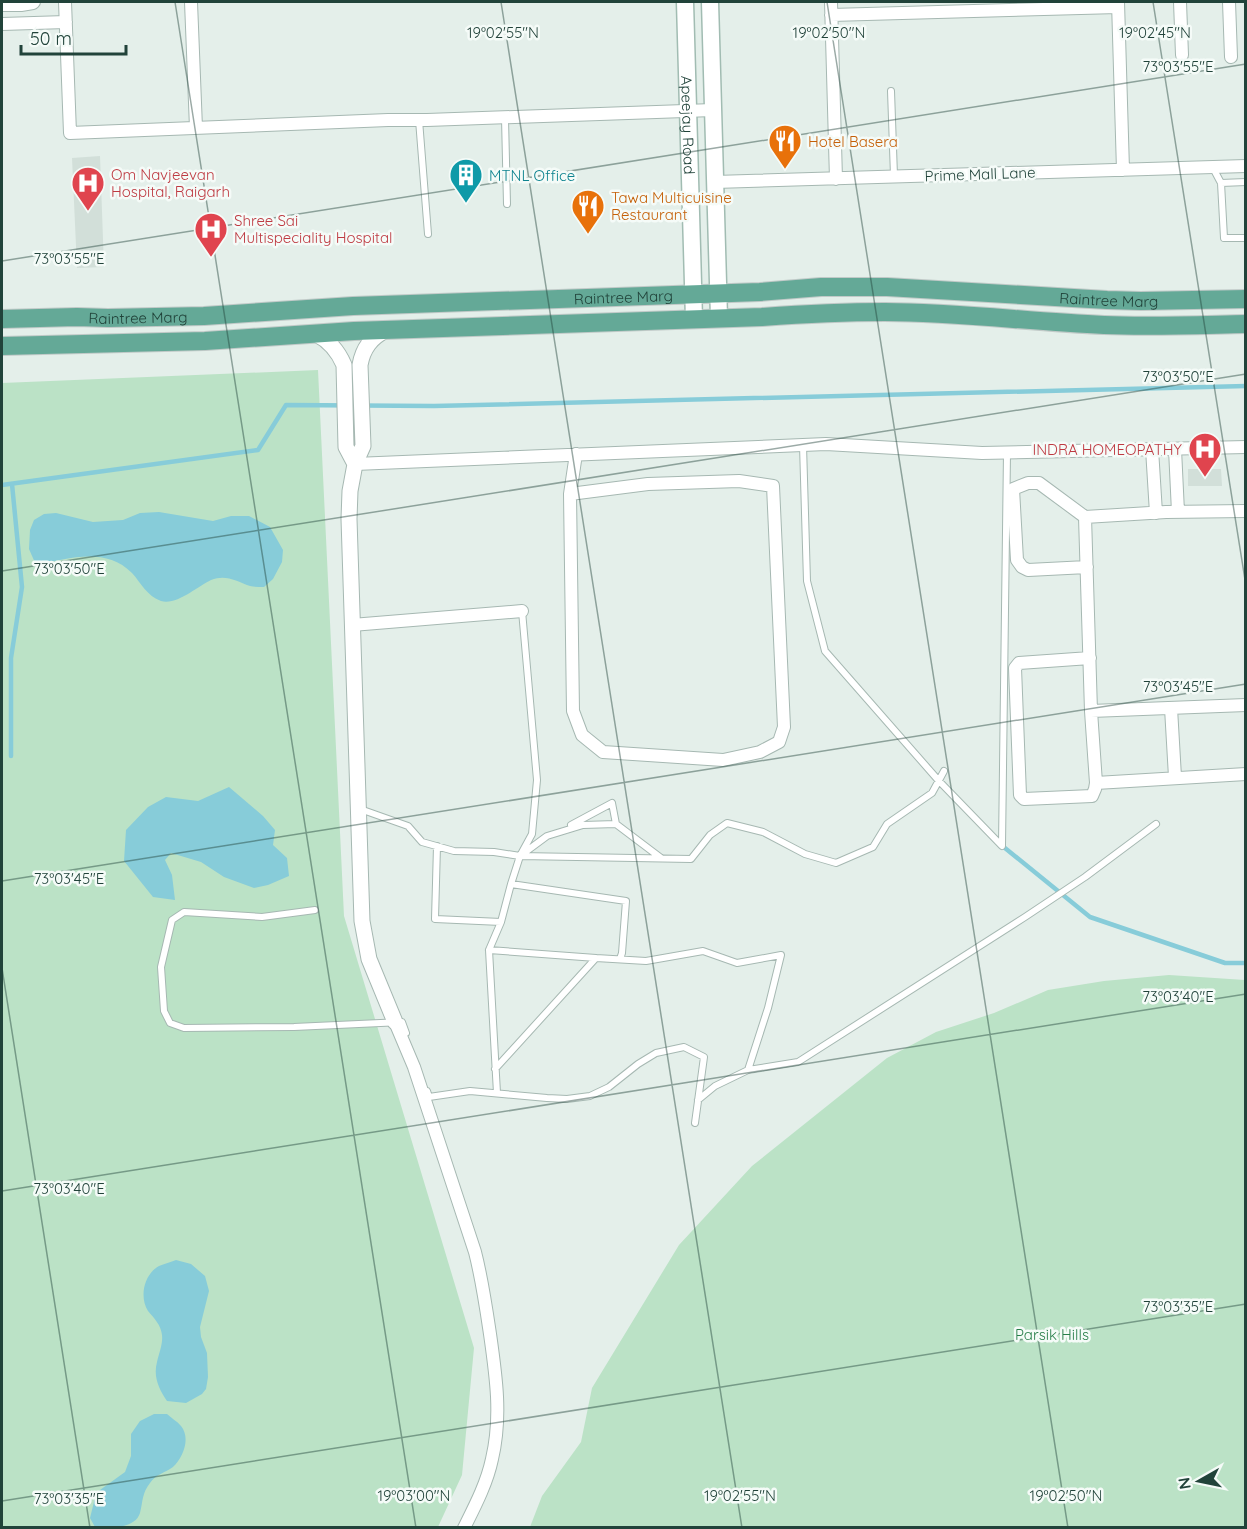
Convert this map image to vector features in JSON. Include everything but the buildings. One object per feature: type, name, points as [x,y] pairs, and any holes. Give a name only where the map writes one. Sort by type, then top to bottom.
[{"type":"main road","name":"Apeejay Road","points":[[685,2],[694,319]]},
{"type":"main road","name":"Apeejay Road","points":[[710,2],[719,318]]},
{"type":"main road","name":"Raintree Marg","points":[[2,320],[204,316],[353,306],[760,292],[821,287],[886,287],[1141,301],[1245,299]]},
{"type":"main road","name":"Raintree Marg","points":[[2,346],[205,341],[386,330],[822,313],[886,312],[1141,326],[1245,324]]},
{"type":"street","points":[[2,5],[34,2]]},
{"type":"street","points":[[65,2],[69,133],[713,110]]},
{"type":"street","points":[[191,2],[196,128]]},
{"type":"street","points":[[831,2],[836,179]]},
{"type":"street","points":[[1180,2],[1182,55]]},
{"type":"street","points":[[1229,2],[1231,57]]},
{"type":"street","points":[[831,15],[1118,4],[1123,170]]},
{"type":"street","points":[[2,24],[66,22]]},
{"type":"street","name":"Prime Mall Lane","points":[[715,182],[1245,166]]},
{"type":"street","points":[[386,330],[373,338],[364,350],[360,365],[363,446],[355,464],[350,491],[362,921],[374,975],[414,1067],[475,1252],[482,1281],[498,1404],[492,1459],[485,1482],[464,1527]]},
{"type":"street","points":[[316,334],[330,343],[344,365],[346,447],[355,464]]},
{"type":"street","points":[[355,464],[826,444],[982,453],[1245,447]]},
{"type":"street","points":[[1152,449],[1156,513]]},
{"type":"street","points":[[1175,449],[1178,512]]},
{"type":"street","points":[[570,494],[648,484],[739,481],[773,486],[784,728],[779,742],[760,752],[723,760],[603,752],[582,735],[573,711],[570,494],[576,454]]},
{"type":"street","points":[[1087,567],[1028,570],[1022,567],[1017,560],[1013,489],[1028,483],[1039,483],[1085,518],[1178,512],[1245,511]]},
{"type":"street","points":[[1085,518],[1095,789],[1092,796],[1024,799],[1020,795],[1016,668],[1019,663],[1090,658]]},
{"type":"street","points":[[352,625],[522,611]]},
{"type":"street","points":[[1091,711],[1245,705]]},
{"type":"street","points":[[1171,708],[1175,777]]},
{"type":"street","points":[[1096,783],[1245,774]]},
{"type":"lane","points":[[891,91],[894,177]]},
{"type":"lane","points":[[505,117],[507,204]]},
{"type":"lane","points":[[419,120],[428,234]]},
{"type":"lane","points":[[1213,167],[1221,183],[1224,238],[1245,238]]},
{"type":"lane","points":[[1221,183],[1245,182]]},
{"type":"lane","points":[[803,445],[807,581],[825,651],[939,781],[1002,846],[1007,452]]},
{"type":"lane","points":[[497,1093],[489,950],[501,922],[520,856],[532,834],[537,780],[522,611]]},
{"type":"lane","points":[[358,809],[408,826],[422,842],[454,851],[494,852],[520,856],[691,859],[710,835],[727,823],[763,832],[805,854],[836,863],[873,847],[887,824],[932,793],[944,771]]},
{"type":"lane","points":[[557,833],[612,803],[616,824]]},
{"type":"lane","points":[[520,856],[547,836],[583,825],[616,824],[661,858]]},
{"type":"lane","points":[[698,1100],[714,1086],[748,1070],[798,1062],[1068,888],[1156,824]]},
{"type":"lane","points":[[437,846],[435,919],[501,922]]},
{"type":"lane","points":[[511,884],[626,901],[620,959]]},
{"type":"lane","points":[[315,910],[262,917],[184,912],[172,920],[161,967],[164,1011],[170,1023],[184,1028],[294,1027],[402,1022],[429,1097],[470,1091],[525,1097],[590,1096],[609,1088],[638,1064],[656,1053],[684,1047],[704,1057],[695,1123]]},
{"type":"lane","points":[[489,950],[646,961],[703,951],[737,963],[781,955],[768,1008],[748,1070]]},
{"type":"lane","points":[[495,1069],[596,958]]},
{"type":"shaded area","name":"Om Navjeevan Hospital, Raigarh","points":[[100,156],[104,267],[77,268],[72,158]]},
{"type":"shaded area","name":"INDRA HOMEOPATHY","points":[[1188,469],[1221,469],[1222,486],[1188,486]]},
{"type":"green space","points":[[318,370],[344,916],[474,1348],[462,1475],[438,1527],[2,1527],[2,383]]},
{"type":"green space","name":"Parsik Hills","points":[[1169,975],[1245,980],[1245,1527],[530,1527],[542,1496],[581,1442],[592,1388],[679,1245],[752,1166],[887,1058],[936,1032],[994,1013],[1048,990],[1104,981]]},
{"type":"water","points":[[159,512],[213,521],[231,516],[249,516],[270,527],[283,550],[282,562],[273,579],[264,587],[250,586],[226,578],[216,578],[180,598],[167,602],[152,596],[132,573],[110,560],[86,557],[36,565],[29,549],[30,530],[34,520],[44,514],[56,513],[93,522],[123,520],[140,513]]},
{"type":"water","points":[[229,787],[263,816],[275,830],[273,845],[287,858],[289,876],[254,888],[224,877],[201,862],[171,853],[165,860],[172,875],[175,900],[153,897],[124,861],[126,830],[148,807],[166,797],[198,801]]},
{"type":"water","points":[[176,1260],[191,1264],[205,1276],[209,1291],[200,1327],[207,1353],[206,1389],[202,1394],[186,1403],[167,1401],[159,1387],[156,1367],[162,1335],[144,1299],[144,1286],[150,1274],[159,1266]]},
{"type":"water","points":[[154,1414],[167,1414],[184,1431],[186,1442],[180,1458],[173,1467],[152,1480],[144,1494],[140,1513],[133,1522],[121,1526],[95,1527],[90,1518],[95,1498],[100,1490],[125,1472],[131,1456],[131,1434],[140,1421]]},
{"type":"waterway","points":[[2,485],[258,450],[286,405],[434,406],[1246,386]]},
{"type":"waterway","points":[[11,756],[11,658],[22,587],[12,484]]},
{"type":"waterway","points":[[1000,844],[1090,917],[1225,963],[1246,963]]},
{"type":"place","name":"Hotel Basera","points":[[785,170]]},
{"type":"place","name":"MTNL Office","points":[[466,204]]},
{"type":"place","name":"Om Navjeevan Hospital, Raigarh","points":[[88,212]]},
{"type":"place","name":"Tawa Multicuisine Restaurant","points":[[588,235]]},
{"type":"place","name":"Shree Sai Multispeciality Hospital","points":[[211,258]]},
{"type":"place","name":"INDRA HOMEOPATHY","points":[[1205,478]]}]
